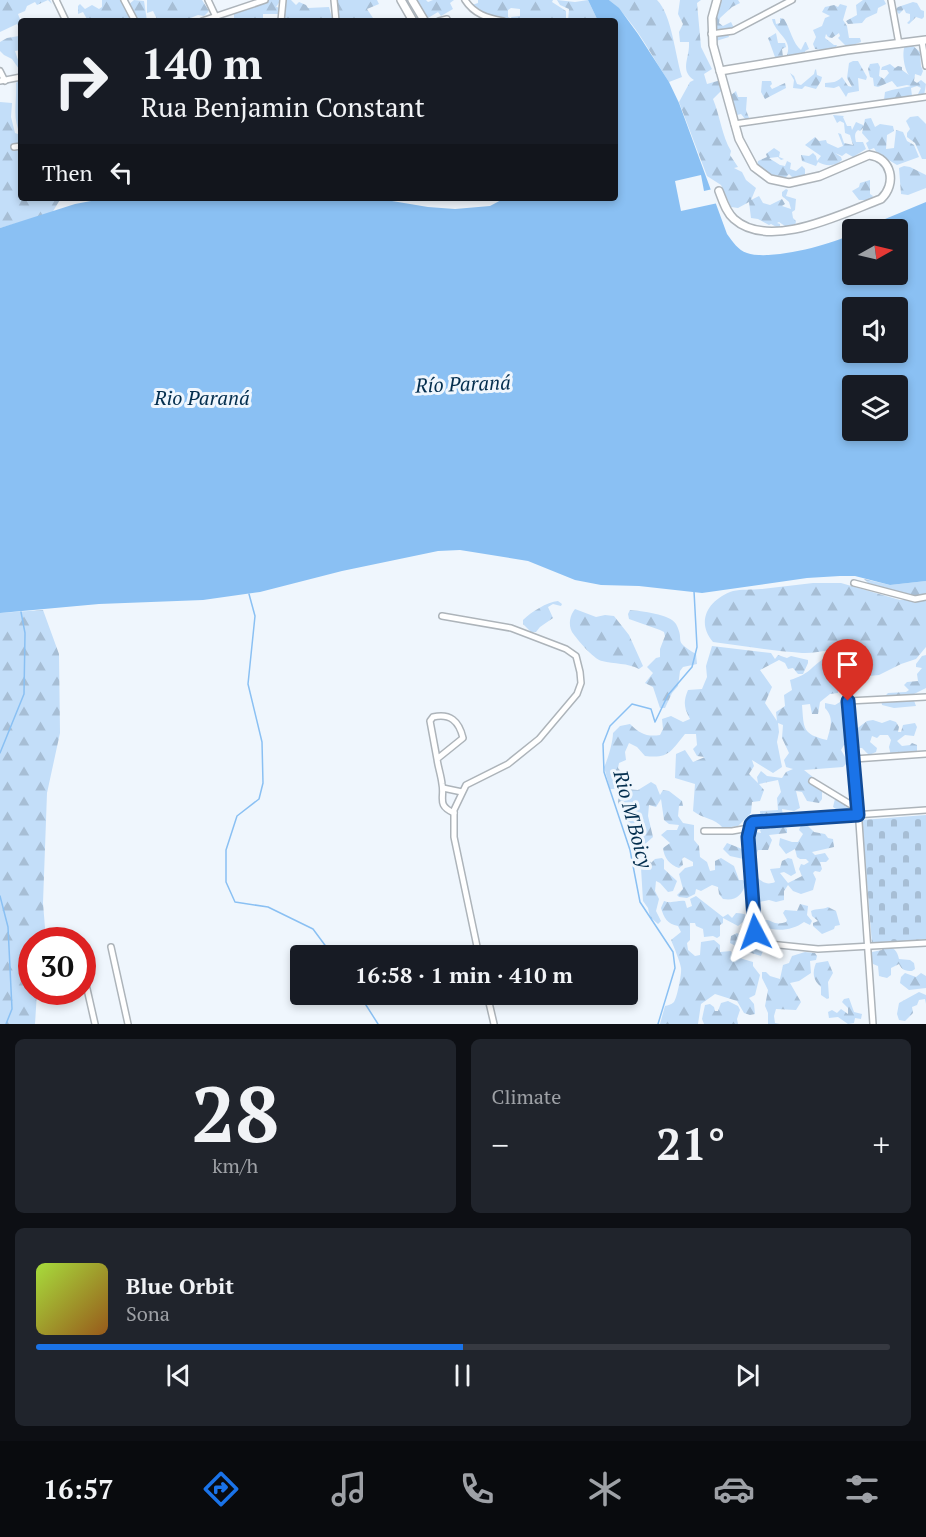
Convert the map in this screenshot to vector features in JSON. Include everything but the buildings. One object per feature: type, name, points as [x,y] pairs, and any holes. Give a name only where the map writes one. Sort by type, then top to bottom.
[{"type":"street","points":[[56,0],[65,18]]},
{"type":"street","points":[[124,0],[133,18]]},
{"type":"street","points":[[208,0],[216,17],[265,0]]},
{"type":"street","points":[[281,18],[283,0]]},
{"type":"street","points":[[334,0],[336,18]]},
{"type":"street","points":[[401,0],[412,18]]},
{"type":"street","points":[[412,0],[423,18]]},
{"type":"street","points":[[465,0],[471,9],[491,18]]},
{"type":"street","points":[[717,0],[711,34],[734,124],[754,167],[770,179],[789,183],[809,179],[869,155],[884,161],[890,172],[891,185],[889,191],[881,199],[787,232],[777,233],[750,230],[734,219],[726,210],[719,191]]},
{"type":"street","points":[[711,34],[733,31],[792,0]]},
{"type":"street","points":[[891,0],[899,44]]},
{"type":"street","points":[[720,71],[847,50],[924,41],[926,66]]},
{"type":"street","points":[[0,71],[2,81],[18,78]]},
{"type":"street","points":[[734,124],[926,98]]},
{"type":"street","points":[[14,147],[18,146]]},
{"type":"street","points":[[854,583],[915,598],[926,597]]},
{"type":"street","points":[[442,616],[511,628],[566,648],[576,656],[580,672],[577,694],[539,739],[508,764],[466,785],[454,813],[454,837],[477,945]]},
{"type":"street","points":[[873,1024],[848,701],[926,697]]},
{"type":"street","points":[[437,759],[463,738],[457,723],[450,717],[437,716],[430,721],[437,759],[443,788],[443,806],[454,813]]},
{"type":"street","points":[[854,759],[926,754]]},
{"type":"street","points":[[812,781],[858,812]]},
{"type":"street","points":[[443,788],[462,792]]},
{"type":"street","points":[[926,810],[858,812],[753,822],[749,828],[748,851],[755,932],[759,943],[818,949],[926,943]]},
{"type":"street","points":[[704,831],[732,831],[749,828]]},
{"type":"street","points":[[111,947],[128,1024]]},
{"type":"street","points":[[91,1005],[95,1024]]},
{"type":"street","points":[[490,1005],[494,1024]]},
{"type":"green space","points":[[0,0],[48,0],[27,6],[25,11],[18,14],[18,26],[17,24],[0,32]]},
{"type":"green space","points":[[102,0],[121,0],[131,18],[86,18],[83,12],[78,14],[80,4],[85,9],[92,5],[99,9],[102,7]]},
{"type":"green space","points":[[134,0],[144,1],[147,18],[138,18],[128,5]]},
{"type":"green space","points":[[147,0],[202,0],[209,11],[204,16],[198,15],[190,18],[156,18],[153,11],[147,13]]},
{"type":"green space","points":[[258,0],[281,0],[276,7],[281,8],[280,14],[263,14],[263,18],[234,18],[234,11],[245,7],[249,9]]},
{"type":"green space","points":[[285,0],[291,0],[296,5],[299,2],[308,8],[329,7],[332,18],[284,18]]},
{"type":"green space","points":[[336,0],[377,0],[379,4],[367,9],[373,18],[338,18]]},
{"type":"green space","points":[[403,0],[408,0],[411,5],[419,9],[415,0],[428,2],[454,0],[450,3],[453,9],[441,16],[438,12],[428,18],[424,17],[420,10],[418,18],[412,18]]},
{"type":"green space","points":[[478,0],[553,0],[552,2],[566,11],[566,18],[512,18],[520,16],[520,9],[511,8],[508,10],[510,18],[498,18],[488,15],[472,5],[478,3]]},
{"type":"green space","points":[[557,0],[575,2],[588,0],[597,18],[568,18],[569,9],[560,5]]},
{"type":"green space","points":[[609,0],[657,0],[670,25],[682,77],[669,82],[635,28]]},
{"type":"green space","points":[[680,0],[701,0],[697,3],[701,47],[712,69],[704,74],[707,84],[721,80],[723,89],[713,99],[731,151],[730,155],[738,167],[734,168],[742,172],[746,180],[756,188],[751,200],[759,196],[763,203],[770,205],[782,199],[785,204],[782,206],[791,209],[789,202],[782,196],[782,192],[788,190],[786,196],[796,199],[795,210],[792,212],[796,221],[795,226],[788,228],[779,222],[777,223],[780,224],[780,229],[751,218],[749,202],[738,208],[731,207],[721,185],[707,176],[679,102],[690,82],[694,80],[686,68],[689,42],[680,42],[679,32],[683,24],[678,14]]},
{"type":"green space","points":[[720,0],[738,0],[740,3],[720,18],[719,23],[723,26],[731,22],[734,28],[724,29],[719,33],[728,34],[729,37],[716,41],[714,18]]},
{"type":"green space","points":[[863,0],[884,0],[886,4],[878,8],[877,13],[866,18],[862,23],[848,24],[846,21],[857,15],[856,5]]},
{"type":"green space","points":[[913,2],[924,11],[924,17],[922,19],[916,17],[909,24],[907,23],[910,20],[910,14],[904,9],[899,14],[895,10]]},
{"type":"green space","points":[[840,4],[847,6],[843,20],[847,26],[849,38],[860,38],[861,42],[847,47],[838,38],[839,33],[832,38],[826,34],[825,38],[837,45],[835,49],[830,51],[815,49],[813,44],[816,37],[813,30],[822,26],[825,18],[830,16],[822,12],[825,7],[834,5],[838,7]]},
{"type":"green space","points":[[780,18],[784,19],[801,50],[806,42],[809,49],[805,51],[805,56],[801,55],[801,52],[800,56],[786,57],[788,46],[772,19],[775,19],[776,24],[780,23]]},
{"type":"green space","points":[[776,33],[778,43],[785,43],[786,47],[782,49],[783,57],[775,57],[768,38]]},
{"type":"green space","points":[[18,36],[18,50],[15,51],[18,68],[12,59],[0,51],[0,42]]},
{"type":"green space","points":[[906,44],[912,45],[920,52],[923,71],[921,76],[915,74],[914,81],[917,83],[921,80],[926,84],[924,96],[917,96],[921,88],[917,86],[911,88],[912,96],[885,101],[885,92],[911,86],[897,87],[892,81],[878,87],[874,86],[868,69],[870,64],[878,63],[879,76],[884,79],[889,73],[887,70],[881,70],[882,67],[890,64],[895,68],[902,67],[902,70],[909,75],[904,60]]},
{"type":"green space","points":[[858,61],[867,77],[866,80],[858,78],[859,91],[848,93],[846,97],[839,86],[825,87],[825,83],[842,77],[848,86],[852,87],[847,78],[849,63]]},
{"type":"green space","points":[[816,69],[817,75],[822,77],[816,89],[805,86],[802,89],[793,88],[794,80],[790,73],[797,84],[801,85],[814,74]]},
{"type":"green space","points":[[18,80],[18,129],[15,112]]},
{"type":"green space","points":[[762,81],[771,81],[772,89],[785,83],[786,88],[765,99],[761,92]]},
{"type":"green space","points":[[736,91],[738,97],[747,97],[746,110],[749,118],[746,120],[741,114],[737,115],[735,109],[732,108],[730,96]]},
{"type":"green space","points":[[0,102],[12,103],[11,117],[15,133],[18,134],[18,201],[59,201],[52,213],[0,228]]},
{"type":"green space","points":[[833,115],[844,116],[847,126],[851,126],[852,130],[856,122],[863,125],[860,131],[856,132],[855,138],[856,142],[863,142],[866,149],[853,157],[846,153],[842,156],[835,153],[842,160],[833,165],[818,162],[816,166],[802,161],[801,155],[809,156],[813,153],[817,161],[821,156],[805,145],[815,137],[819,141],[826,140],[827,143],[838,148],[843,146],[838,133],[841,134],[844,143],[853,145],[850,135],[845,133],[844,123],[840,121],[837,123]]},
{"type":"green space","points":[[918,116],[926,124],[926,159],[922,159],[915,143],[907,137],[910,129],[906,121],[910,117]]},
{"type":"green space","points":[[871,118],[875,127],[880,124],[893,126],[894,131],[887,135],[886,149],[894,148],[896,130],[903,132],[907,141],[914,145],[919,157],[897,165],[877,153],[874,148],[869,150],[866,143],[869,141],[862,133],[865,119]]},
{"type":"green space","points":[[774,148],[780,152],[779,157],[784,159],[769,158],[785,166],[787,161],[791,163],[790,169],[796,171],[802,166],[805,169],[805,175],[793,178],[789,174],[785,181],[760,169],[757,165],[758,161],[767,157],[766,154]]},
{"type":"green space","points":[[904,166],[926,175],[926,188],[908,195],[901,194],[899,168]]},
{"type":"green space","points":[[870,180],[870,194],[873,196],[871,200],[859,200],[852,191],[859,187],[860,183]]},
{"type":"green space","points":[[864,579],[890,585],[926,581],[926,595],[915,596],[868,583]]},
{"type":"green space","points":[[813,583],[841,583],[900,600],[926,600],[926,647],[916,659],[879,675],[859,677],[850,658],[839,652],[802,653],[713,642],[708,634],[705,619],[711,605],[717,599],[733,591]]},
{"type":"green space","points":[[558,601],[562,604],[561,606],[553,604],[548,607],[553,618],[536,632],[531,632],[523,624],[523,620],[535,611]]},
{"type":"green space","points":[[575,609],[596,617],[614,616],[629,635],[643,666],[639,669],[602,661],[594,657],[572,632],[570,620]]},
{"type":"green space","points":[[43,610],[59,654],[60,733],[47,793],[43,903],[45,927],[18,927],[18,1005],[36,1005],[35,1024],[0,1024],[0,613]]},
{"type":"green space","points":[[630,610],[655,614],[673,621],[679,630],[681,643],[696,654],[697,664],[683,667],[680,671],[678,686],[665,708],[660,708],[653,687],[645,683],[653,673],[647,667],[660,657],[664,632],[629,619]]},
{"type":"green space","points":[[712,646],[771,653],[775,659],[778,655],[808,660],[803,674],[798,674],[793,668],[788,669],[785,663],[779,660],[760,670],[772,687],[765,703],[777,721],[776,712],[785,706],[784,695],[792,690],[790,680],[805,674],[823,659],[837,664],[841,669],[835,682],[838,685],[838,693],[830,694],[820,702],[818,714],[812,714],[810,704],[802,705],[803,720],[809,733],[827,740],[831,720],[825,703],[835,705],[840,702],[847,703],[847,710],[843,715],[844,733],[851,742],[849,747],[844,745],[841,750],[848,762],[843,767],[804,770],[854,810],[840,812],[833,807],[835,799],[822,792],[822,799],[819,803],[807,801],[802,792],[796,791],[800,808],[794,811],[782,809],[783,817],[765,818],[760,815],[760,811],[778,810],[777,798],[781,792],[778,780],[759,784],[764,790],[760,801],[752,802],[751,813],[738,826],[723,828],[693,811],[695,784],[675,778],[676,754],[685,750],[693,762],[705,757],[697,756],[693,749],[697,745],[696,734],[685,734],[665,755],[653,757],[645,756],[637,747],[629,743],[625,752],[626,760],[619,763],[618,768],[623,774],[621,784],[617,789],[610,789],[604,767],[613,733],[620,726],[630,724],[644,734],[660,735],[663,729],[662,719],[671,716],[683,722],[690,719],[686,712],[686,694],[688,690],[702,689],[707,677],[706,666]],"holes":[[[778,723],[783,725],[782,738],[789,753],[784,760],[786,767],[793,769],[786,772],[782,778],[767,776],[761,771],[757,777],[758,783],[749,774],[754,766],[752,760],[773,773],[782,767],[777,742]]]},
{"type":"green space","points":[[926,655],[926,688],[912,695],[916,706],[894,708],[882,705],[881,700],[888,693],[906,692],[909,690],[904,685],[907,682],[918,681],[917,674],[922,668],[916,667],[916,664],[922,656]]},
{"type":"green space","points":[[890,720],[896,722],[899,727],[898,732],[901,732],[903,725],[915,723],[917,727],[914,736],[905,735],[897,741],[902,746],[912,743],[917,745],[917,751],[906,755],[891,756],[889,747],[891,740],[888,735],[880,735],[877,738],[872,736],[870,742],[877,748],[876,752],[869,755],[862,748],[856,748],[855,730],[867,721],[882,723]]},
{"type":"green space","points":[[651,782],[656,785],[660,795],[663,790],[669,791],[682,801],[683,806],[679,806],[678,816],[683,823],[694,825],[694,840],[699,846],[700,857],[707,862],[710,871],[715,870],[715,861],[721,858],[734,866],[739,880],[743,880],[746,884],[738,897],[723,899],[718,887],[712,885],[701,891],[696,889],[695,894],[687,898],[677,895],[683,889],[679,874],[685,868],[693,866],[693,862],[684,857],[683,865],[679,868],[666,858],[663,848],[670,843],[661,835],[667,830],[677,830],[679,825],[669,824],[664,820],[661,799],[656,807],[649,805],[648,816],[653,837],[643,849],[651,863],[655,859],[662,858],[664,869],[677,881],[673,891],[668,892],[656,881],[655,891],[659,899],[656,911],[661,921],[658,924],[650,917],[643,901],[641,868],[634,859],[628,829],[618,802],[619,794],[625,789],[638,790]]},
{"type":"green space","points":[[926,815],[926,939],[872,944],[862,820]]},
{"type":"green space","points":[[802,823],[814,832],[825,834],[828,838],[833,839],[834,847],[812,852],[815,855],[825,853],[829,859],[826,862],[820,862],[822,869],[820,872],[813,873],[816,879],[813,890],[801,894],[793,891],[788,885],[784,891],[784,900],[759,902],[753,895],[754,878],[766,883],[775,882],[770,869],[780,868],[782,861],[792,859],[796,873],[791,876],[784,872],[780,873],[788,883],[802,876],[799,869],[801,864],[809,862],[797,857],[795,849],[786,854],[779,845],[780,838],[798,842],[803,834],[799,830]]},
{"type":"green space","points":[[779,824],[787,829],[787,833],[769,835],[772,840],[768,850],[758,850],[756,855],[751,854],[749,849],[753,835],[756,832],[761,833],[760,830],[764,825],[771,829],[772,825]]},
{"type":"green space","points":[[727,843],[747,851],[748,860],[730,856],[723,849]]},
{"type":"green space","points":[[696,896],[723,917],[728,914],[732,918],[736,913],[741,913],[749,916],[753,922],[753,929],[748,935],[743,922],[738,926],[723,918],[723,923],[720,925],[720,936],[717,938],[704,937],[703,929],[695,923],[690,923],[690,940],[687,943],[688,950],[695,956],[700,955],[701,942],[714,940],[720,945],[720,952],[731,951],[733,956],[753,962],[753,966],[760,975],[755,995],[749,998],[754,1004],[755,1014],[744,1013],[737,1001],[715,994],[701,1004],[698,1024],[660,1024],[665,1006],[672,1004],[675,1000],[681,971],[671,940],[681,932],[678,926],[666,920],[661,908],[664,901],[685,901],[687,908],[692,906],[690,899]]},
{"type":"green space","points":[[800,904],[808,906],[807,915],[812,921],[810,925],[804,922],[789,929],[778,930],[762,926],[762,922],[766,920],[776,923],[786,922],[783,913],[785,910],[797,911]]},
{"type":"green space","points":[[828,907],[836,911],[840,925],[822,934],[813,926],[813,923],[818,921],[812,916],[811,911]]},
{"type":"green space","points":[[737,933],[743,941],[748,943],[753,939],[756,941],[763,951],[761,956],[730,943],[731,936]]},
{"type":"green space","points":[[883,947],[894,949],[899,959],[910,960],[914,963],[915,969],[906,970],[899,964],[891,968],[891,975],[887,978],[879,976],[878,966],[873,964],[870,958],[872,952],[882,950]]},
{"type":"green space","points":[[805,952],[815,953],[817,956],[816,960],[810,961],[811,973],[799,981],[790,983],[801,1002],[796,1010],[776,1009],[775,1023],[780,1024],[768,1024],[768,1013],[765,1006],[768,990],[762,978],[762,972],[780,979],[783,965],[789,963],[792,956]]},
{"type":"green space","points":[[828,961],[833,973],[828,982],[829,998],[827,999],[821,995],[821,987],[816,982],[814,973],[816,963]]},
{"type":"green space","points":[[905,973],[916,977],[921,973],[926,976],[926,988],[909,990],[900,983]]},
{"type":"green space","points":[[919,992],[926,995],[926,1004],[925,999],[919,1000],[917,1005],[912,1007],[913,1013],[905,1021],[899,1020],[897,1014],[899,1003]]},
{"type":"green space","points":[[849,998],[854,1012],[862,1014],[861,1019],[855,1018],[854,1023],[848,1024],[838,1017],[829,1018],[828,1012],[832,1010],[837,1013],[841,1009],[848,1014],[848,1008],[842,1002]]},
{"type":"green space","points":[[728,1001],[738,1006],[740,1010],[738,1024],[704,1024],[702,1019],[705,1005],[710,1004],[715,1011],[718,1011],[721,1003]]},
{"type":"water","name":"Rio Paraná","points":[[588,0],[609,0],[619,8],[669,82],[679,103],[727,234],[744,252],[757,255],[784,253],[815,247],[842,238],[842,285],[908,285],[908,219],[885,219],[926,202],[926,581],[890,585],[855,576],[840,576],[807,578],[702,593],[639,586],[601,585],[575,580],[528,561],[460,550],[438,551],[342,571],[260,592],[203,600],[99,604],[0,613],[0,228],[91,201],[392,201],[455,209],[490,206],[499,201],[618,201],[618,18],[597,18]]},
{"type":"pier","points":[[701,175],[704,191],[713,189],[718,203],[681,211],[675,181]]},
{"type":"waterway","name":"Rio M'Boicy","points":[[658,1024],[675,968],[673,952],[640,902],[630,850],[604,772],[603,744],[610,726],[632,704],[651,709],[655,722],[668,695],[692,667],[697,647],[694,591]]},
{"type":"waterway","points":[[249,594],[255,616],[248,684],[262,742],[263,783],[259,799],[237,816],[226,850],[226,882],[235,902],[268,907],[313,929],[325,945]]},
{"type":"waterway","points":[[0,753],[24,694],[25,633],[21,612]]},
{"type":"waterway","points":[[0,896],[8,927],[12,1009],[6,1024]]},
{"type":"waterway","points":[[366,1005],[378,1024]]},
{"type":"route","points":[[755,932],[748,851],[751,824],[753,822],[858,815],[848,701]]},
{"type":"water label","name":"Río Paraná","points":[[463,384]]}]
